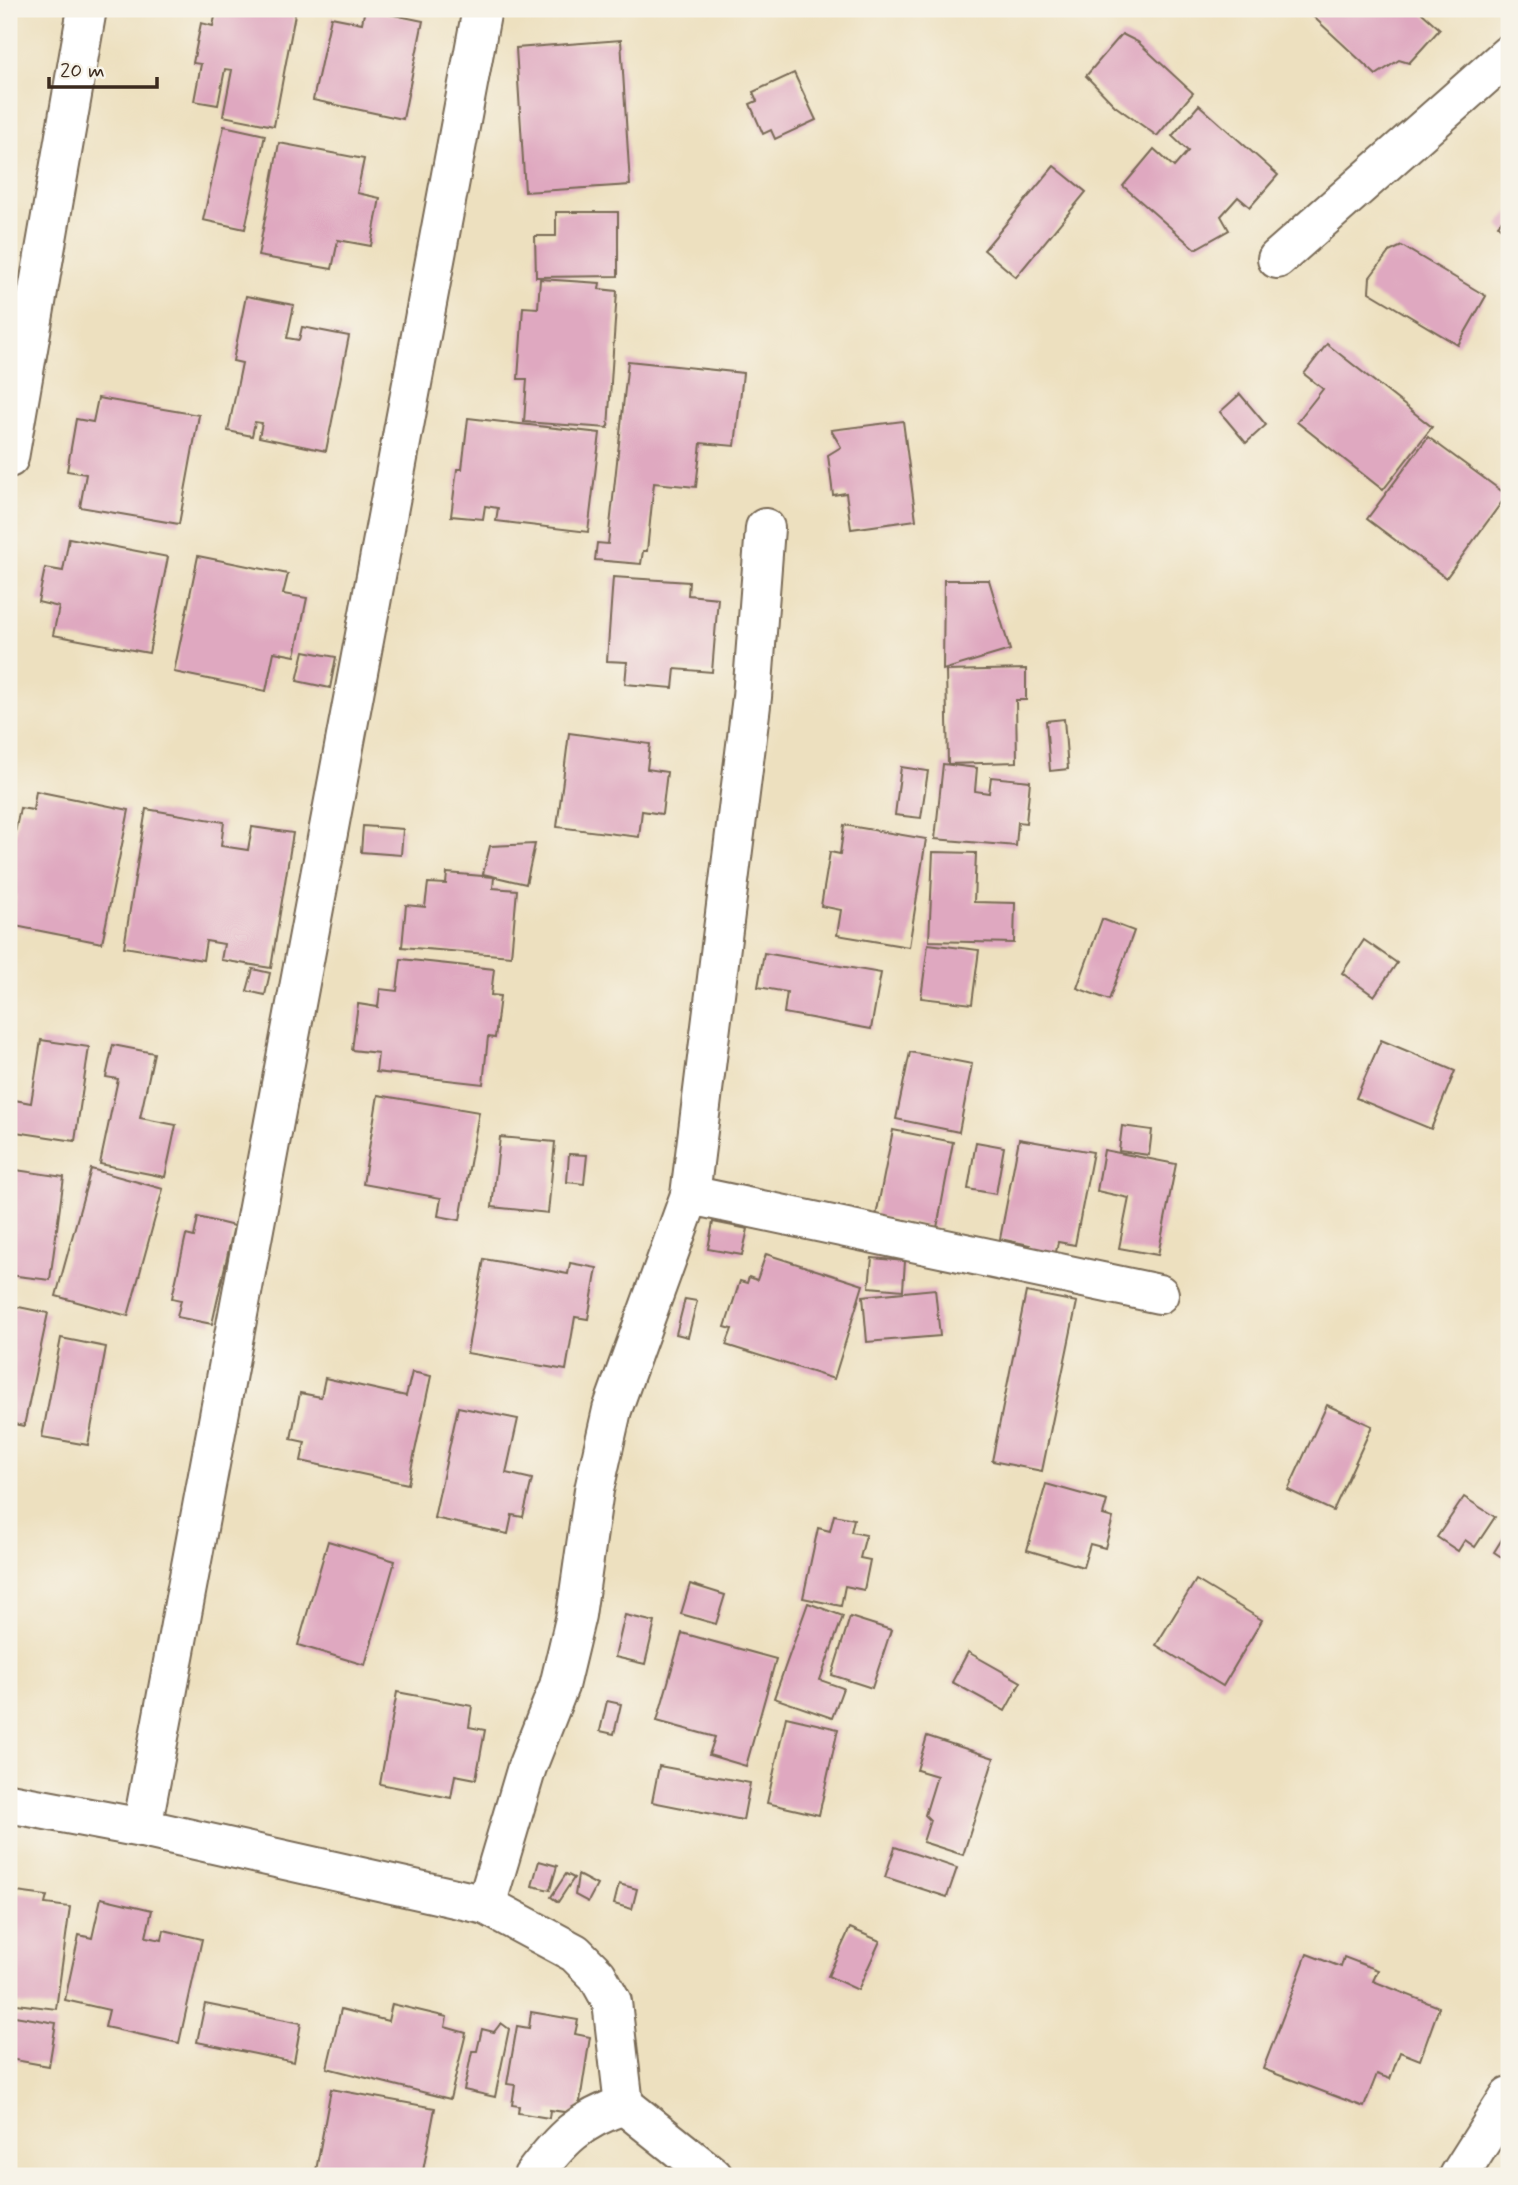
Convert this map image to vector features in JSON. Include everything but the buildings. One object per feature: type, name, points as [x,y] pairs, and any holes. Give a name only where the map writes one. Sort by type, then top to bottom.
[{"type":"street","points":[[9,458],[87,9]]},
{"type":"street","points":[[142,1828],[482,9]]},
{"type":"street","points":[[1277,259],[1509,54]]},
{"type":"street","points":[[486,1905],[527,1767],[559,1686],[576,1615],[594,1490],[612,1410],[690,1195],[752,697],[765,528]]},
{"type":"street","points":[[690,1195],[1159,1294]]},
{"type":"street","points":[[9,1803],[142,1828],[486,1905],[575,1953],[597,1975],[612,2002],[624,2105],[713,2176]]},
{"type":"street","points":[[1459,2176],[1509,2097]]},
{"type":"street","points":[[533,2176],[553,2149],[578,2125],[598,2114],[624,2105]]}]
